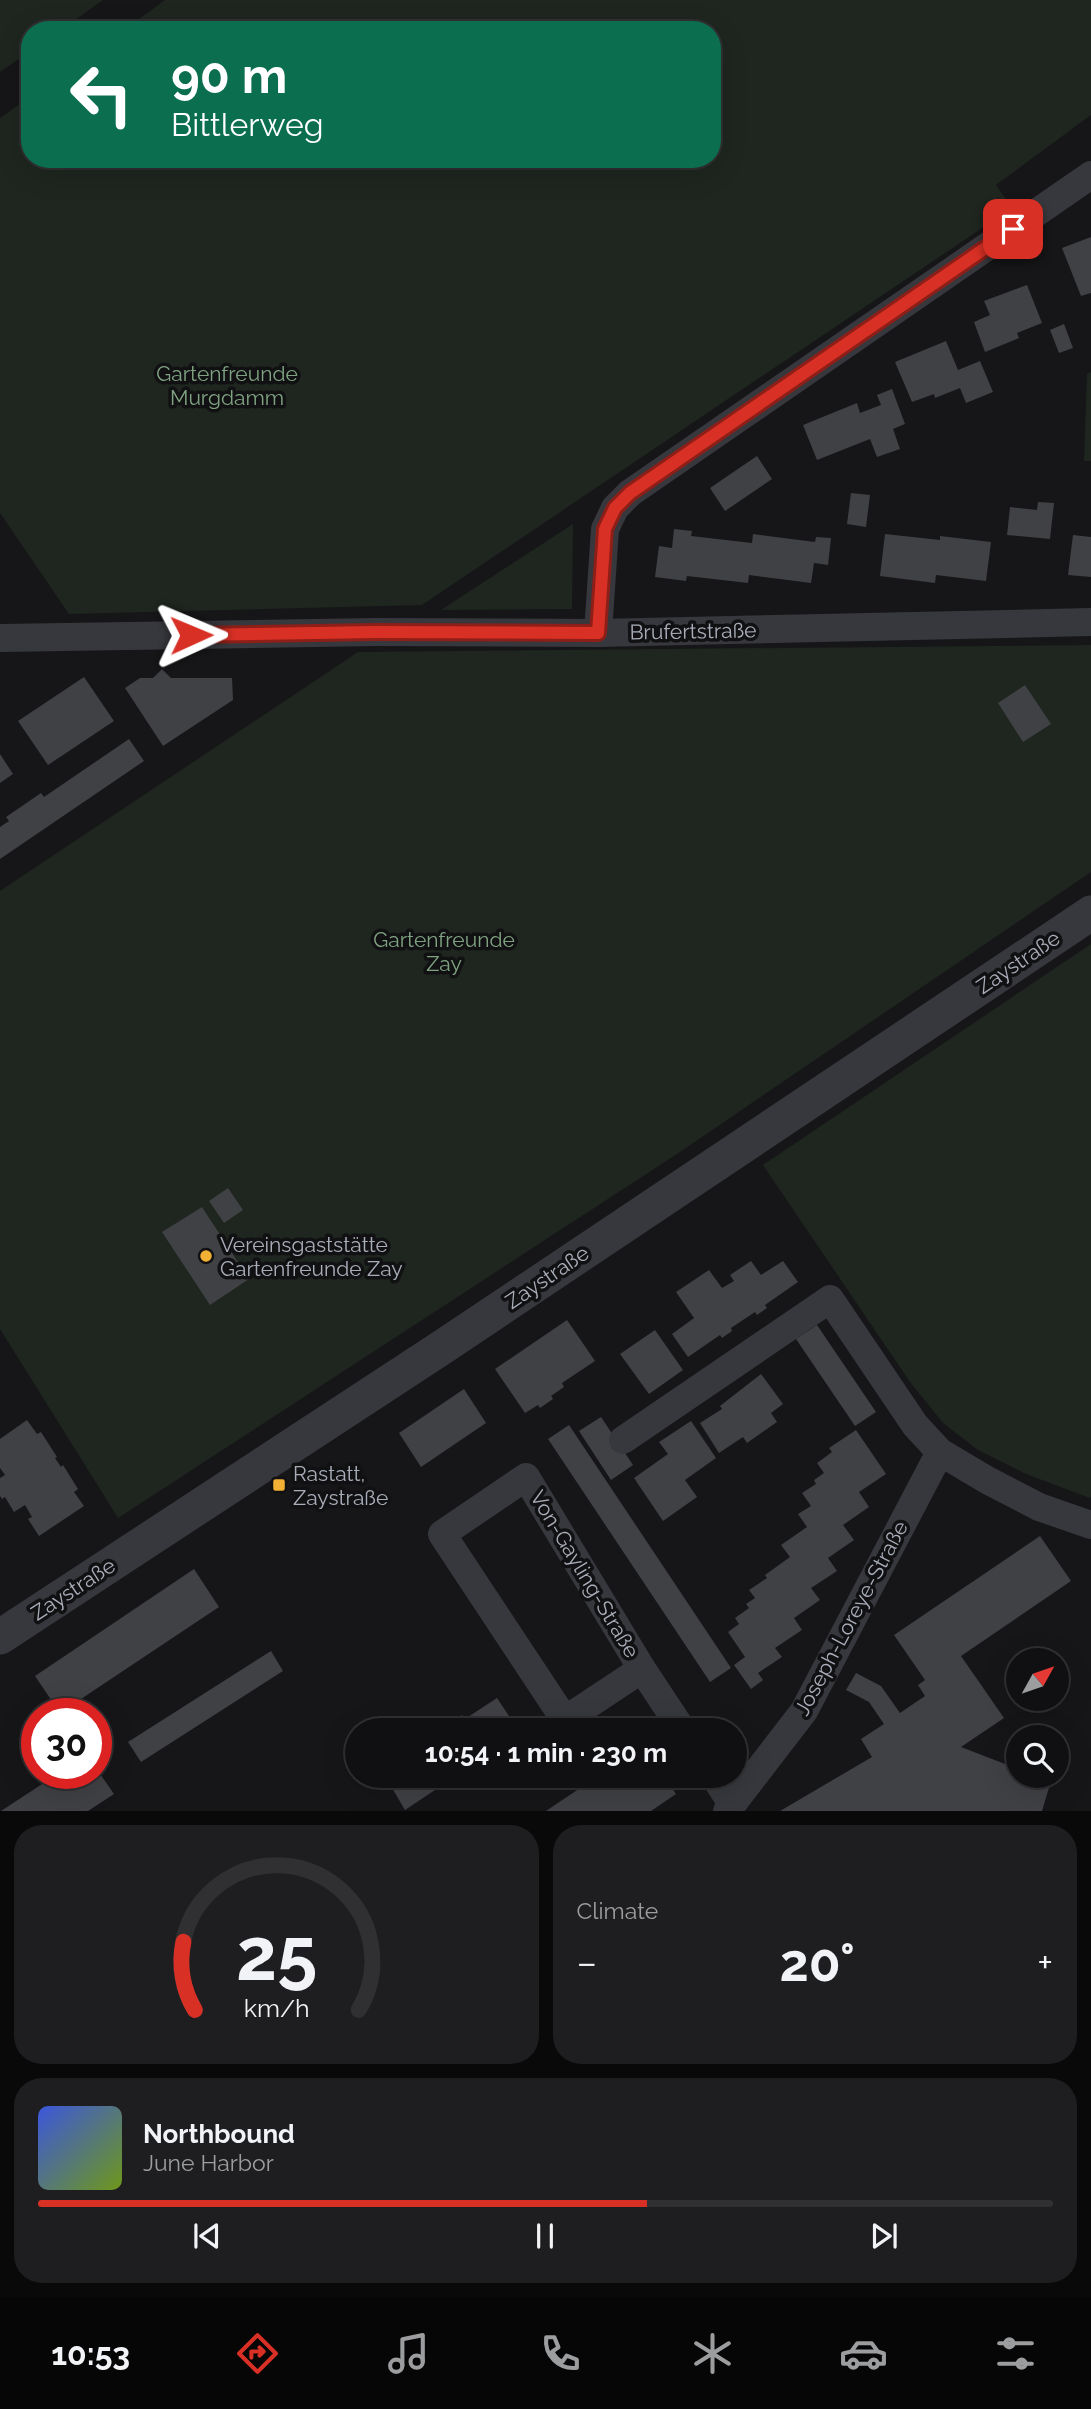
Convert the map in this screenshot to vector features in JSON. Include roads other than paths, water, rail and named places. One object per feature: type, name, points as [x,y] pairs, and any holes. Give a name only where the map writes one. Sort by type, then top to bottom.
[{"type":"street","points":[[598,633],[605,529],[615,508],[630,493],[1091,174]]},
{"type":"street","name":"Brufertstraße","points":[[0,638],[375,632],[598,633],[1091,622]]},
{"type":"street","name":"Zaystraße","points":[[0,1637],[442,1348],[1091,913]]},
{"type":"street","points":[[623,1440],[830,1299],[915,1425],[940,1452],[986,1480],[1039,1507],[1091,1525]]},
{"type":"street","name":"Joseph-Loreye-Straße","points":[[730,1807],[804,1711],[940,1452]]},
{"type":"street","name":"Von-Gayling-Straße","points":[[642,1669],[565,1720],[442,1534],[526,1477],[674,1718]]},
{"type":"street","points":[[720,1788],[730,1807]]},
{"type":"place","name":"Vereinsgaststätte Gartenfreunde Zay","points":[[206,1256]]},
{"type":"place","name":"Rastatt, Zaystraße","points":[[279,1485]]},
{"type":"park label","name":"Gartenfreunde Murgdamm","points":[[227,385]]},
{"type":"park label","name":"Gartenfreunde Zay","points":[[444,951]]}]
